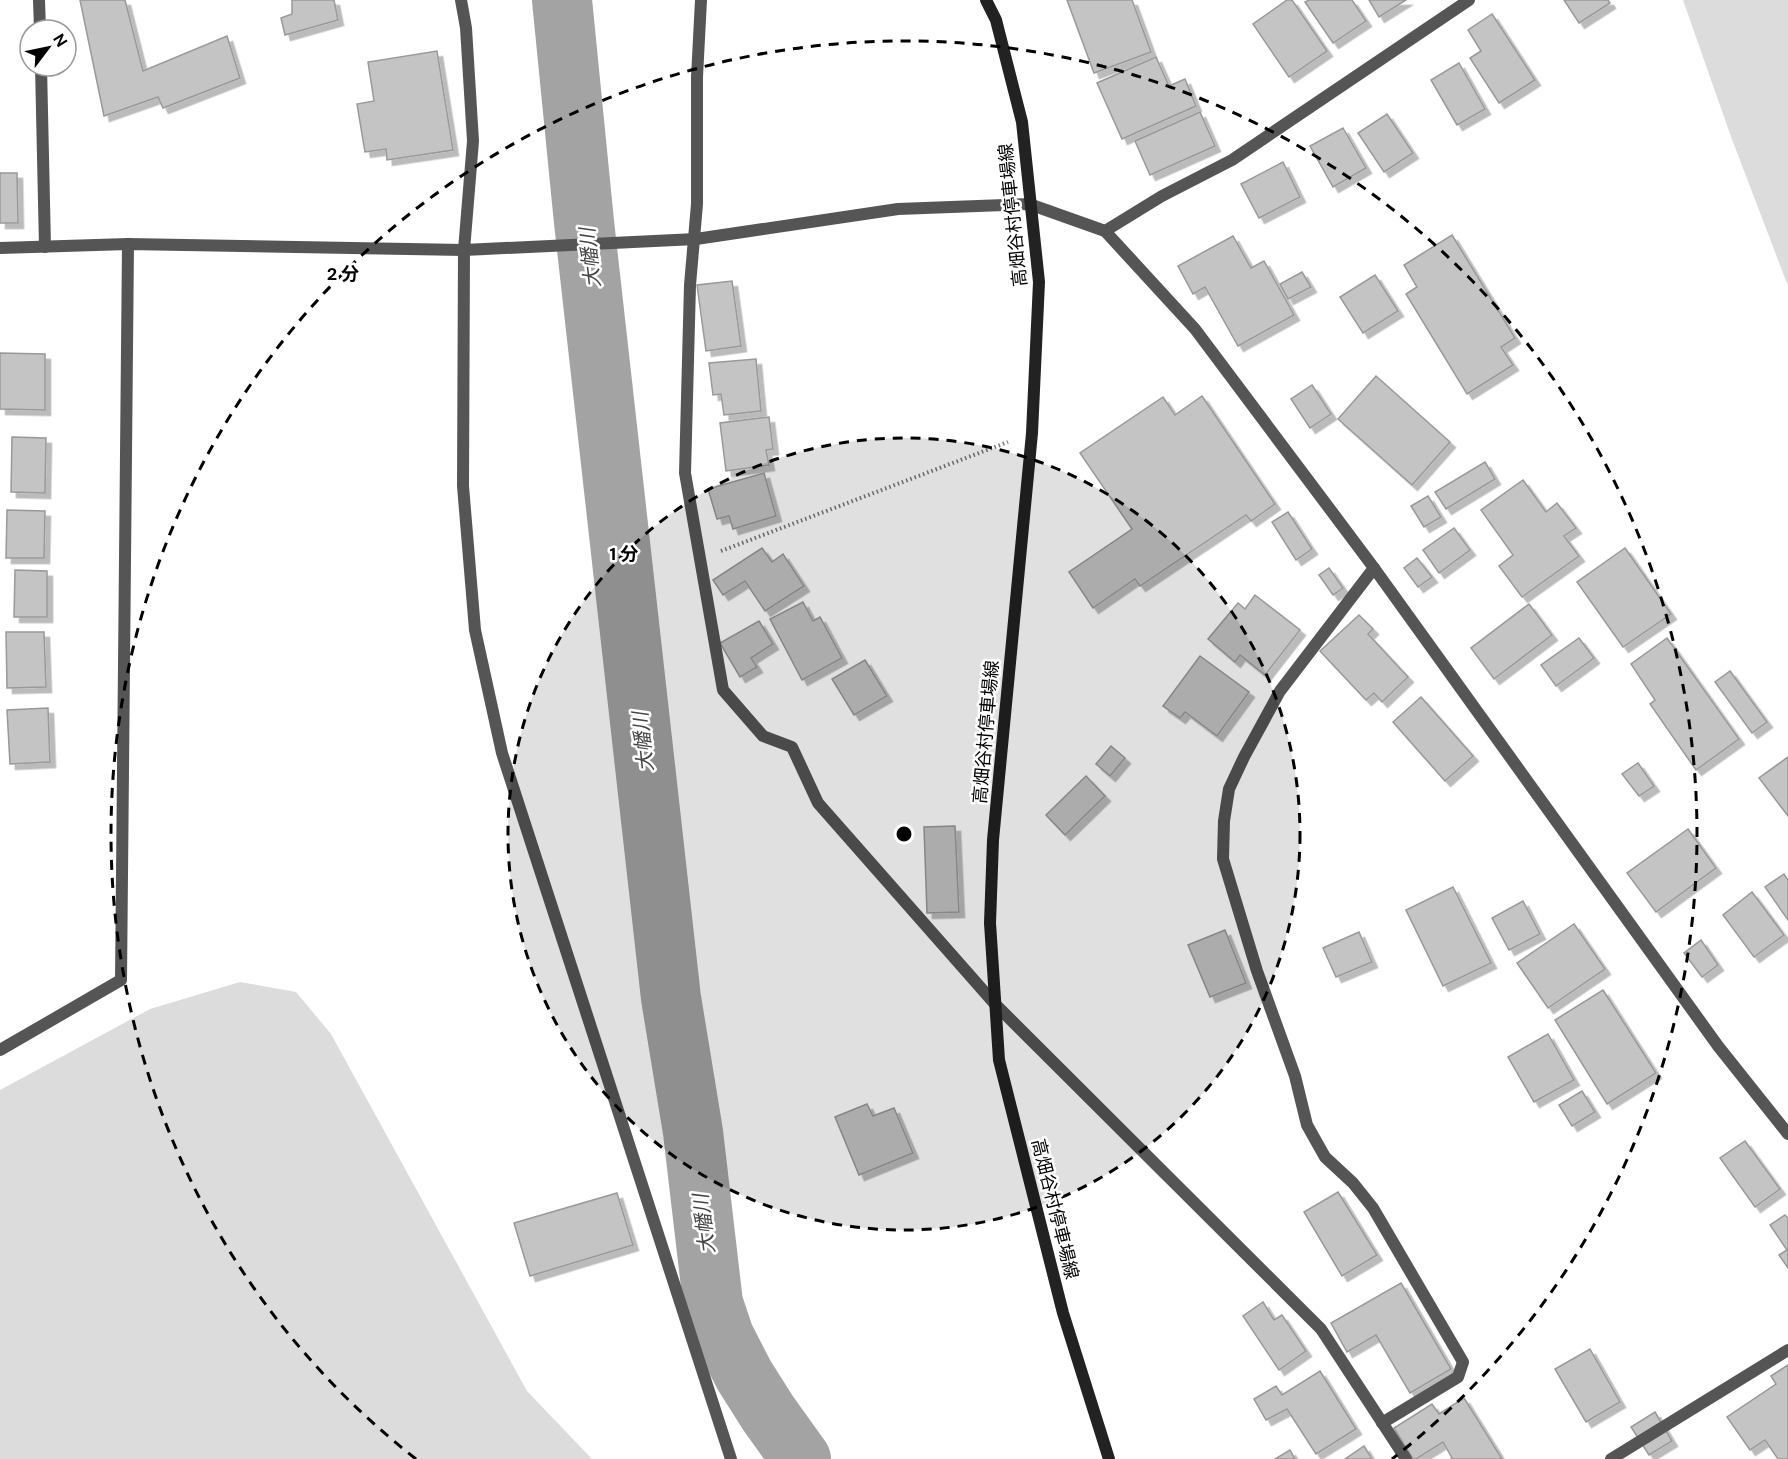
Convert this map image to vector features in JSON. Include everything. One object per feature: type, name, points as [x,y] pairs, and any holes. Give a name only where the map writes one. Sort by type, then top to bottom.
[{"type":"main road","name":"高畑谷村停車場線","points":[[986,0],[996,20],[1022,122],[1039,282],[1032,433],[993,840],[990,923],[999,1060],[1063,1313],[1109,1459]]},
{"type":"street","points":[[39,0],[40,18]]},
{"type":"street","points":[[461,0],[466,28],[473,141],[464,250],[463,486],[474,630],[502,753],[730,1459]]},
{"type":"street","points":[[701,0],[697,77],[696,239],[690,285],[685,473],[723,690],[763,736],[792,747],[818,803],[995,1004],[1321,1329],[1406,1459]]},
{"type":"street","points":[[1105,231],[1162,196],[1232,160],[1469,0]]},
{"type":"street","points":[[41,78],[45,247]]},
{"type":"street","points":[[0,248],[128,244],[464,250],[696,239],[898,209],[1029,204],[1105,231],[1195,328],[1374,568],[1718,1046],[1788,1134]]},
{"type":"street","points":[[0,1050],[121,980],[128,244]]},
{"type":"street","points":[[1374,568],[1280,691],[1244,757],[1229,789],[1224,821],[1223,859],[1257,972],[1295,1076],[1307,1125],[1325,1157],[1353,1183],[1372,1208],[1463,1362],[1458,1377],[1382,1423]]},
{"type":"street","points":[[1611,1459],[1788,1350]]},
{"type":"path","points":[[700,559],[1032,433]]},
{"type":"shaded area","points":[[1683,0],[1788,0],[1788,286],[1730,134]]},
{"type":"shaded area","points":[[240,982],[296,992],[331,1034],[527,1391],[592,1459],[0,1459],[0,1090],[150,1009]]},
{"type":"building","points":[[80,0],[125,0],[143,71],[227,36],[240,78],[163,108],[158,97],[104,116]]},
{"type":"building","points":[[292,0],[334,0],[338,20],[285,35],[281,18],[292,14]]},
{"type":"building","points":[[1067,0],[1132,0],[1151,52],[1094,73]]},
{"type":"building","points":[[1287,0],[1292,0],[1327,51],[1289,77],[1253,24]]},
{"type":"building","points":[[1309,0],[1352,0],[1366,21],[1333,43],[1305,2]]},
{"type":"building","points":[[1369,0],[1406,0],[1379,17]]},
{"type":"building","points":[[1564,0],[1608,0],[1610,3],[1579,23]]},
{"type":"building","points":[[1492,14],[1535,80],[1499,103],[1470,58],[1481,51],[1468,30]]},
{"type":"building","points":[[437,51],[453,150],[387,160],[386,149],[365,152],[357,104],[374,101],[368,62]]},
{"type":"building","points":[[1156,57],[1169,86],[1185,79],[1196,106],[1122,139],[1097,83]]},
{"type":"building","points":[[1459,63],[1485,109],[1457,125],[1431,80]]},
{"type":"building","points":[[1200,112],[1215,146],[1150,175],[1135,141]]},
{"type":"building","points":[[1387,114],[1413,153],[1384,172],[1358,133]]},
{"type":"building","points":[[1343,128],[1366,168],[1333,187],[1310,146]]},
{"type":"building","points":[[1283,162],[1300,197],[1259,218],[1241,184]]},
{"type":"building","points":[[0,173],[17,173],[18,223],[0,223]]},
{"type":"building","points":[[1452,235],[1515,338],[1501,347],[1513,365],[1467,394],[1406,294],[1417,287],[1404,265]]},
{"type":"building","points":[[1233,236],[1251,268],[1264,261],[1294,315],[1238,346],[1205,287],[1193,294],[1178,266]]},
{"type":"building","points":[[1302,272],[1311,287],[1288,299],[1280,284]]},
{"type":"building","points":[[1375,275],[1398,311],[1363,333],[1340,297]]},
{"type":"building","points":[[732,281],[741,346],[706,351],[697,285]]},
{"type":"building","points":[[0,353],[45,354],[45,410],[0,409]]},
{"type":"building","points":[[756,359],[761,411],[724,415],[721,394],[713,395],[709,363]]},
{"type":"building","points":[[1376,376],[1450,442],[1412,485],[1338,419]]},
{"type":"building","points":[[1312,385],[1331,414],[1310,428],[1291,399]]},
{"type":"building","points":[[1202,396],[1275,504],[1251,521],[1246,515],[1140,586],[1135,579],[1093,608],[1069,572],[1132,529],[1080,453],[1163,397],[1175,415]]},
{"type":"building","points":[[769,417],[773,449],[766,450],[769,465],[726,471],[720,423]]},
{"type":"building","points":[[12,437],[46,438],[45,493],[11,492]]},
{"type":"building","points":[[1485,462],[1495,479],[1446,509],[1435,492]]},
{"type":"building","points":[[764,473],[776,516],[733,529],[729,516],[717,519],[708,489]]},
{"type":"building","points":[[1523,480],[1546,512],[1557,503],[1576,528],[1564,536],[1579,556],[1522,597],[1499,566],[1513,555],[1481,510]]},
{"type":"building","points":[[1428,496],[1441,517],[1424,527],[1411,506]]},
{"type":"building","points":[[7,510],[45,511],[44,558],[6,558]]},
{"type":"building","points":[[1288,512],[1312,549],[1296,560],[1272,522]]},
{"type":"building","points":[[1454,528],[1470,550],[1439,573],[1423,550]]},
{"type":"building","points":[[762,548],[772,562],[783,554],[804,586],[765,611],[745,581],[723,595],[713,580]]},
{"type":"building","points":[[1625,548],[1671,614],[1623,647],[1577,582]]},
{"type":"building","points":[[1417,558],[1432,577],[1418,587],[1404,568]]},
{"type":"building","points":[[1329,568],[1343,588],[1333,595],[1319,575]]},
{"type":"building","points":[[15,570],[47,571],[47,617],[14,617]]},
{"type":"building","points":[[1255,595],[1300,630],[1265,675],[1240,655],[1235,662],[1208,639],[1238,603],[1245,609]]},
{"type":"building","points":[[803,602],[813,621],[820,617],[842,658],[802,680],[770,619]]},
{"type":"building","points":[[1529,604],[1552,635],[1494,679],[1471,648]]},
{"type":"building","points":[[1359,615],[1373,629],[1368,634],[1408,677],[1382,702],[1374,693],[1366,700],[1320,651]]},
{"type":"building","points":[[759,621],[773,644],[751,658],[757,667],[740,677],[720,643]]},
{"type":"building","points":[[6,632],[44,632],[46,687],[7,688]]},
{"type":"building","points":[[1579,638],[1594,658],[1556,686],[1541,665]]},
{"type":"building","points":[[1667,638],[1739,739],[1696,770],[1650,704],[1655,700],[1631,664]]},
{"type":"building","points":[[1200,656],[1249,692],[1217,736],[1185,712],[1180,718],[1163,706]]},
{"type":"building","points":[[865,660],[887,696],[854,715],[832,679]]},
{"type":"building","points":[[1730,671],[1767,722],[1752,733],[1715,682]]},
{"type":"building","points":[[1421,697],[1473,756],[1445,781],[1393,722]]},
{"type":"building","points":[[48,708],[50,762],[10,764],[7,710]]},
{"type":"building","points":[[1111,746],[1125,758],[1110,776],[1096,764]]},
{"type":"building","points":[[1788,757],[1788,816],[1759,778]]},
{"type":"building","points":[[1638,763],[1654,786],[1639,796],[1622,774]]},
{"type":"building","points":[[1086,776],[1105,796],[1065,835],[1046,815]]},
{"type":"building","points":[[955,826],[959,912],[927,913],[924,827]]},
{"type":"building","points":[[1688,829],[1716,868],[1656,912],[1627,873]]},
{"type":"building","points":[[1784,874],[1788,880],[1788,920],[1765,887]]},
{"type":"building","points":[[1453,887],[1491,963],[1443,986],[1406,910]]},
{"type":"building","points":[[1752,892],[1784,935],[1754,957],[1723,915]]},
{"type":"building","points":[[1523,901],[1540,934],[1509,950],[1492,918]]},
{"type":"building","points":[[1574,924],[1605,969],[1548,1008],[1517,963]]},
{"type":"building","points":[[1225,930],[1246,983],[1210,997],[1188,945]]},
{"type":"building","points":[[1359,932],[1372,962],[1336,977],[1323,948]]},
{"type":"building","points":[[1701,940],[1718,965],[1702,977],[1684,953]]},
{"type":"building","points":[[1603,990],[1656,1073],[1607,1104],[1555,1020]]},
{"type":"building","points":[[1548,1034],[1574,1080],[1534,1102],[1508,1057]]},
{"type":"building","points":[[1582,1091],[1595,1112],[1572,1126],[1559,1105]]},
{"type":"building","points":[[867,1104],[873,1116],[894,1108],[913,1153],[859,1175],[835,1117]]},
{"type":"building","points":[[1745,1141],[1780,1189],[1755,1207],[1720,1158]]},
{"type":"building","points":[[1338,1192],[1377,1255],[1342,1276],[1304,1212]]},
{"type":"building","points":[[617,1193],[633,1245],[530,1276],[514,1223]]},
{"type":"building","points":[[1785,1215],[1788,1218],[1788,1268],[1779,1255],[1787,1250],[1770,1225]]},
{"type":"building","points":[[1401,1283],[1451,1369],[1410,1393],[1376,1335],[1347,1352],[1331,1323]]},
{"type":"building","points":[[1263,1302],[1274,1320],[1282,1315],[1306,1351],[1279,1370],[1243,1316]]},
{"type":"building","points":[[1590,1349],[1620,1402],[1586,1422],[1555,1369]]},
{"type":"building","points":[[1788,1365],[1788,1459],[1778,1459],[1765,1440],[1750,1450],[1727,1417],[1776,1384],[1771,1376]]},
{"type":"building","points":[[1320,1371],[1356,1429],[1316,1454],[1287,1409],[1266,1420],[1254,1399],[1276,1386],[1282,1395]]},
{"type":"building","points":[[1464,1398],[1502,1459],[1451,1459],[1443,1442],[1413,1459],[1394,1428],[1432,1404],[1439,1414]]},
{"type":"building","points":[[1655,1412],[1672,1441],[1649,1455],[1631,1427]]},
{"type":"building","points":[[1364,1446],[1372,1459],[1345,1459]]},
{"type":"building","points":[[1290,1450],[1295,1459],[1275,1459]]},
{"type":"waterway","name":"大幡川","points":[[562,0],[584,222],[671,998],[693,1132],[713,1303],[724,1336],[744,1375],[801,1459]]}]
